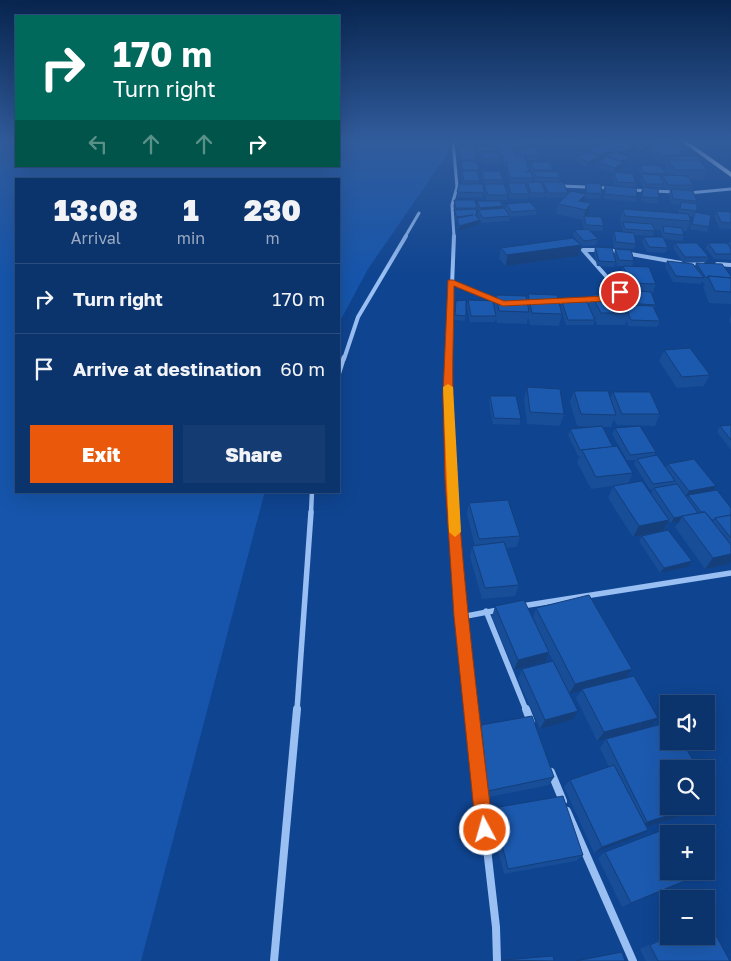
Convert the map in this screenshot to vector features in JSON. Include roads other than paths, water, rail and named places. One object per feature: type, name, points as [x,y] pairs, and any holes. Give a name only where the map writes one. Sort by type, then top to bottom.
[{"type":"street","points":[[553,186],[616,189]]},
{"type":"street","points":[[466,187],[457,187],[452,205],[454,238],[450,282],[448,395],[461,616],[496,927],[497,961]]},
{"type":"street","points":[[687,193],[731,189]]},
{"type":"street","points":[[625,190],[678,192]]},
{"type":"street","points":[[340,370],[358,317],[419,212]]},
{"type":"street","points":[[608,299],[620,292],[583,250],[613,250],[681,263],[706,264]]},
{"type":"street","points":[[714,264],[731,265]]},
{"type":"street","points":[[450,282],[503,303]]},
{"type":"street","points":[[550,302],[598,300]]},
{"type":"street","points":[[274,961],[295,746],[312,493]]},
{"type":"street","points":[[513,607],[731,573]]},
{"type":"street","points":[[461,616],[504,609]]},
{"type":"street","points":[[486,612],[535,732]]},
{"type":"street","points":[[550,767],[633,961]]}]
